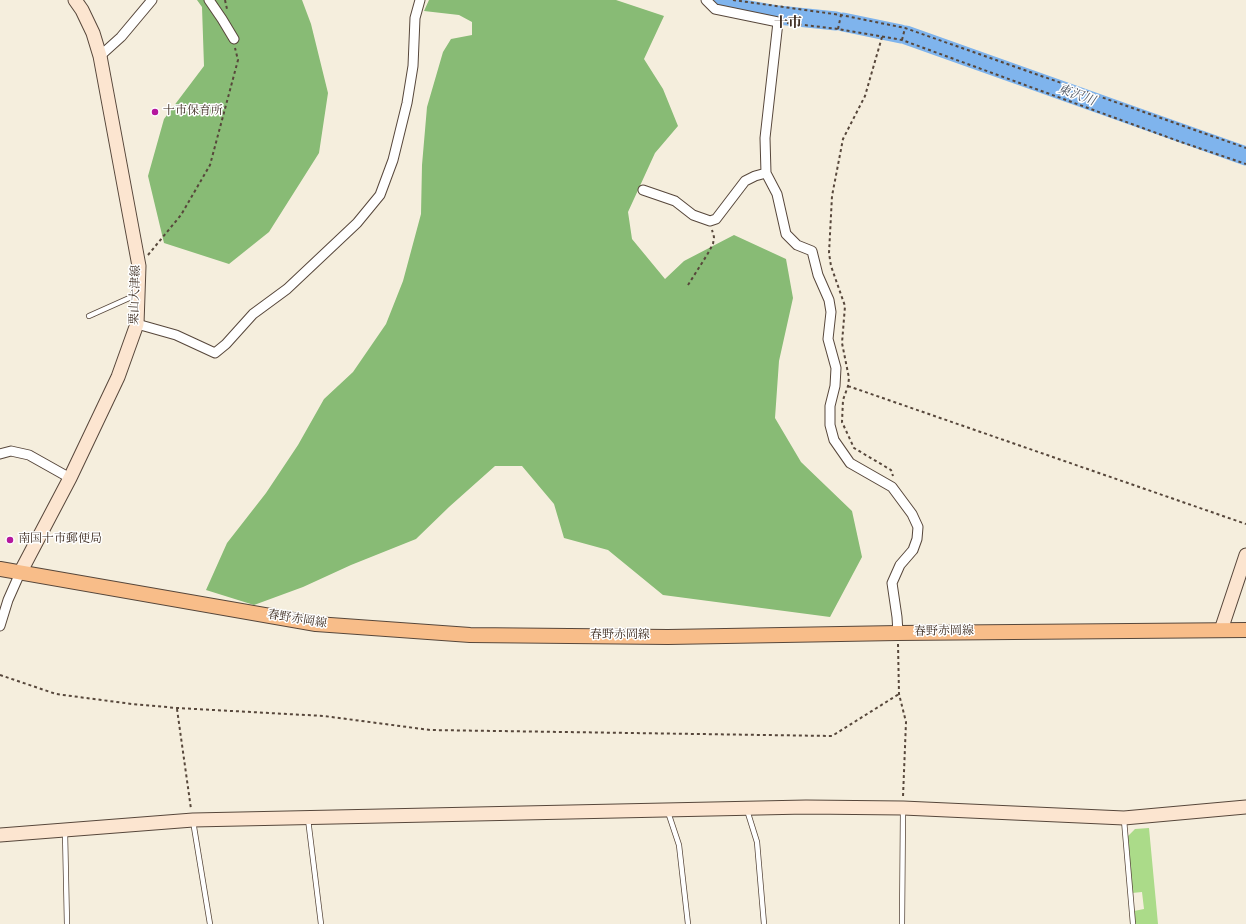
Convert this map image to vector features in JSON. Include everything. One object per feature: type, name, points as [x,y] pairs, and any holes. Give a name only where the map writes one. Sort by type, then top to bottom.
[{"type":"main road","name":"春野赤岡線","points":[[0,569],[20,574],[109,587],[316,624],[470,635],[668,637],[898,633],[1246,630]]},
{"type":"street","name":"栗山大津線","points":[[20,574],[70,478],[118,377],[137,324],[139,266],[100,56],[92,33],[76,0]]},
{"type":"street","points":[[100,56],[121,37],[152,0]]},
{"type":"street","points":[[209,0],[234,39]]},
{"type":"street","points":[[137,324],[176,334],[215,352],[226,344],[253,314],[287,289],[357,223],[380,195],[393,160],[414,66],[415,18],[420,0]]},
{"type":"street","points":[[706,0],[715,9],[778,22],[766,138],[766,172],[777,194],[786,234],[797,245],[812,251],[818,275],[829,300],[831,312],[828,339],[836,368],[835,386],[830,406],[830,425],[834,440],[850,463],[892,487],[912,514],[918,527],[917,539],[912,550],[900,565],[892,583],[898,633]]},
{"type":"street","points":[[643,190],[675,201],[693,215],[710,221],[716,219],[745,182],[766,172]]},
{"type":"street","points":[[0,454],[11,451],[28,455],[70,478]]},
{"type":"street","points":[[1221,630],[1246,555]]},
{"type":"street","points":[[0,626],[8,600],[20,574]]},
{"type":"street","points":[[0,835],[193,820],[308,819],[806,808],[903,808],[1124,818],[1246,807]]},
{"type":"lane","points":[[89,316],[139,294]]},
{"type":"lane","points":[[902,924],[903,808]]},
{"type":"lane","points":[[747,810],[757,842],[764,924]]},
{"type":"lane","points":[[668,811],[679,845],[688,924]]},
{"type":"lane","points":[[1124,818],[1133,924]]},
{"type":"lane","points":[[308,819],[321,924]]},
{"type":"lane","points":[[193,820],[210,924]]},
{"type":"lane","points":[[65,830],[68,924]]},
{"type":"path","points":[[734,0],[841,15],[905,28],[1246,148]]},
{"type":"path","points":[[838,28],[841,15]]},
{"type":"path","points":[[778,22],[838,28],[902,40],[1181,142],[1246,164]]},
{"type":"path","points":[[902,40],[905,28]]},
{"type":"path","points":[[882,37],[865,96],[843,139],[832,196],[829,253],[830,266],[845,306],[842,343],[849,378],[843,400],[842,422],[854,448],[891,470],[894,480],[892,487]]},
{"type":"path","points":[[139,266],[181,215],[210,165],[238,60]]},
{"type":"path","points":[[688,285],[713,244],[714,237],[710,221]]},
{"type":"path","points":[[848,386],[1246,524]]},
{"type":"path","points":[[898,633],[899,694],[906,722],[903,808]]},
{"type":"path","points":[[0,674],[56,694],[132,704],[324,716],[430,730],[832,736],[899,694]]},
{"type":"path","points":[[177,708],[193,820]]},
{"type":"green space","points":[[197,0],[302,0],[311,24],[328,93],[319,153],[269,232],[229,264],[164,243],[148,176],[164,119],[204,66],[202,7]]},
{"type":"green space","points":[[429,0],[616,0],[664,16],[644,59],[663,89],[678,126],[655,153],[628,212],[632,239],[665,279],[684,261],[734,235],[786,259],[793,298],[779,361],[775,418],[801,462],[852,511],[862,557],[830,617],[663,595],[608,550],[564,538],[554,504],[522,466],[495,466],[416,539],[351,565],[303,587],[254,605],[206,590],[227,543],[266,493],[298,445],[324,399],[353,372],[386,324],[403,281],[421,214],[422,165],[427,107],[443,52],[451,39],[472,35],[472,22],[459,15],[424,11]]},
{"type":"green space","points":[[1149,828],[1158,924],[1135,924],[1134,911],[1144,909],[1142,892],[1132,893],[1128,836],[1135,829]]},
{"type":"waterway","name":"東沢川","points":[[714,0],[726,6],[778,15],[836,21]]},
{"type":"waterway","name":"東沢川","points":[[843,22],[901,34]]},
{"type":"waterway","name":"東沢川","points":[[906,35],[1246,156]]},
{"type":"place","name":"十市保育所","points":[[155,112]]},
{"type":"place","name":"南国十市郵便局","points":[[10,540]]},
{"type":"district","name":"十市","points":[[788,24]]}]
